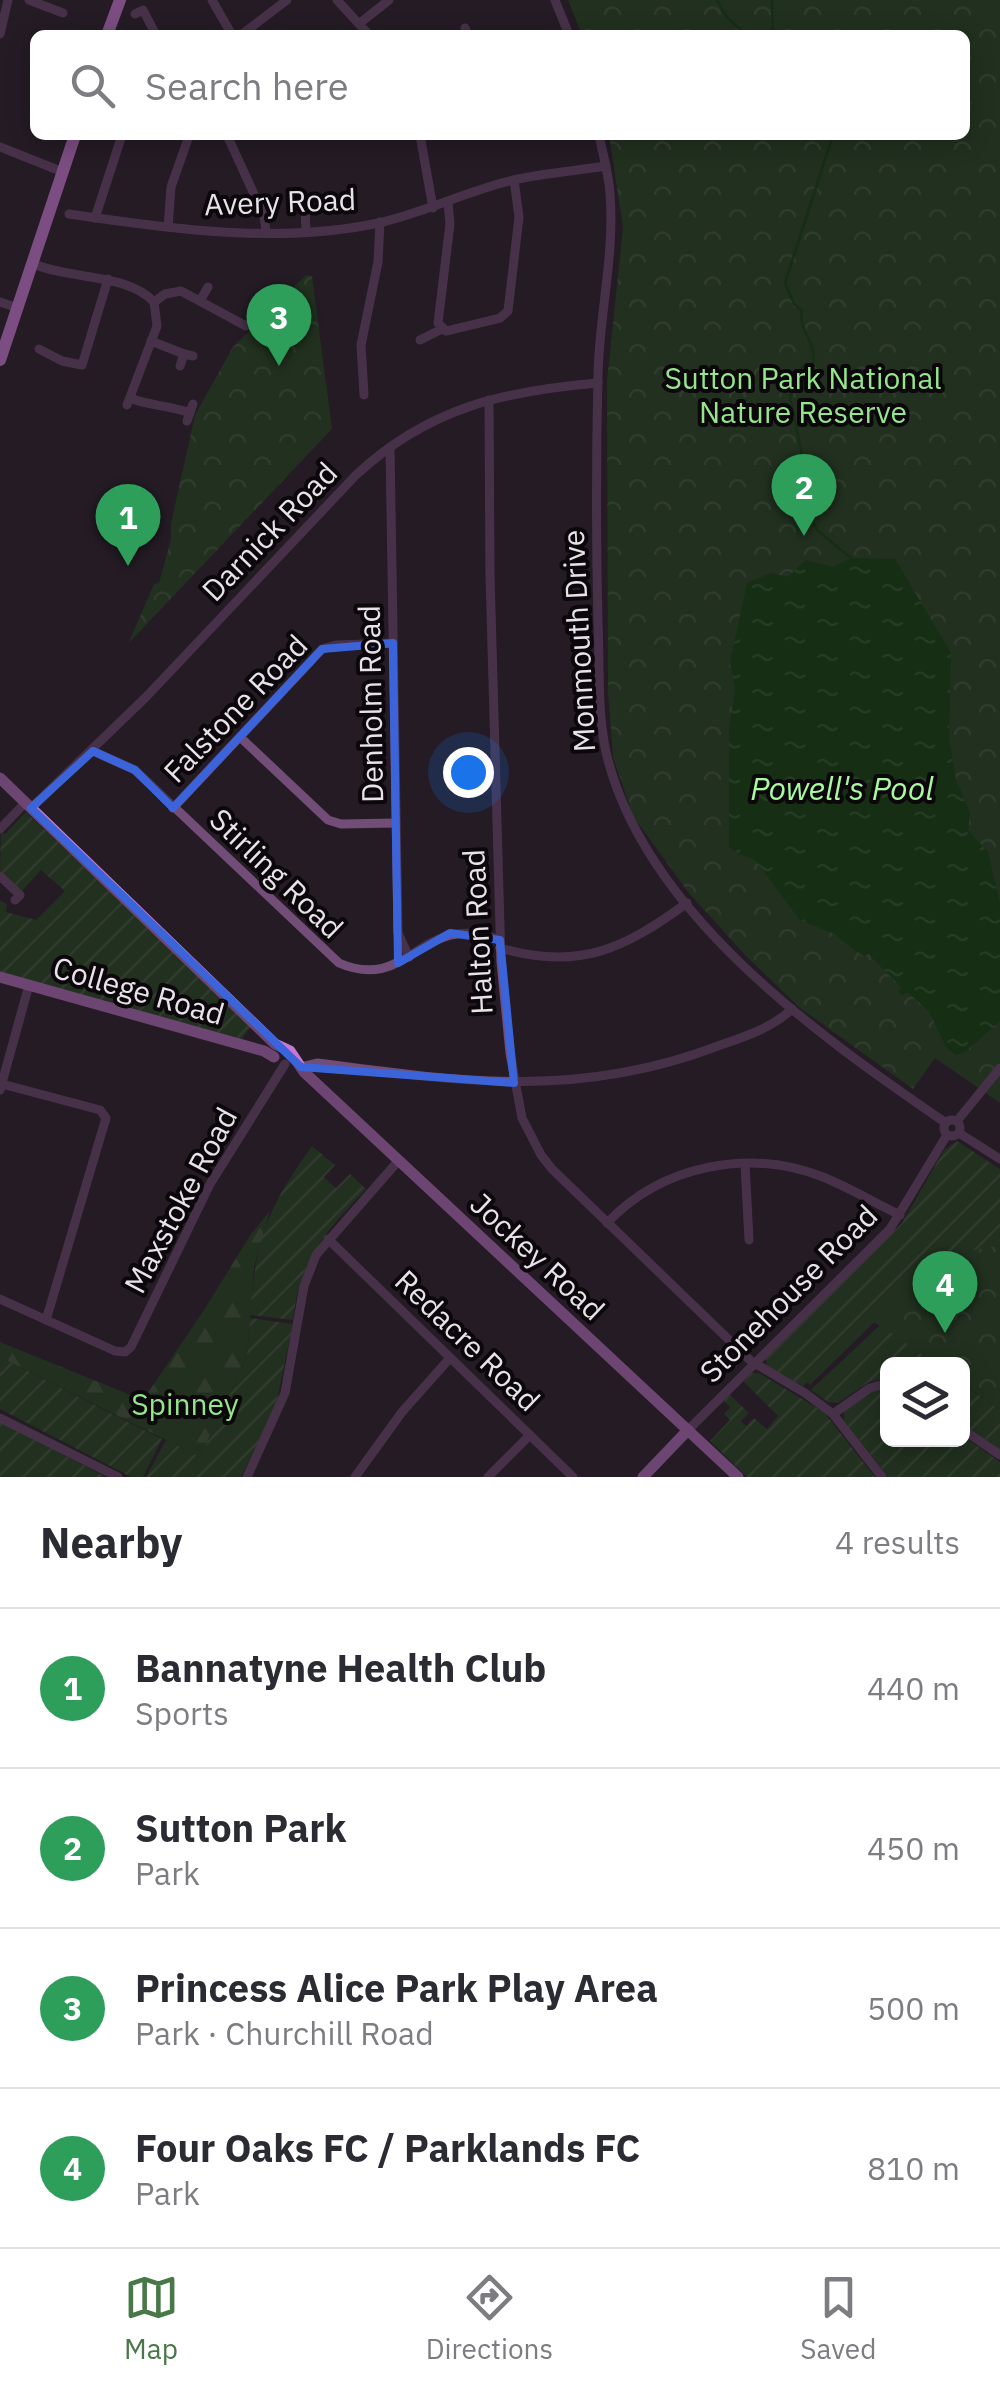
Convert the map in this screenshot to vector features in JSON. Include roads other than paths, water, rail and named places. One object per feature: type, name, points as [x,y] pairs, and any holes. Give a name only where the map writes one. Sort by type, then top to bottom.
[{"type":"highway","points":[[109,30],[120,0]]},
{"type":"highway","points":[[0,360],[73,140]]},
{"type":"main road","name":"Jockey Road","points":[[0,778],[285,1058],[738,1477]]},
{"type":"main road","name":"College Road","points":[[0,977],[285,1058]]},
{"type":"main road","points":[[642,1477],[688,1430]]},
{"type":"street","points":[[0,34],[8,0]]},
{"type":"street","points":[[29,0],[64,13]]},
{"type":"street","points":[[212,0],[229,30]]},
{"type":"street","points":[[247,30],[286,0]]},
{"type":"street","points":[[337,0],[365,30]]},
{"type":"street","points":[[360,23],[390,0]]},
{"type":"street","points":[[555,0],[568,30]]},
{"type":"street","points":[[135,14],[143,10],[153,30]]},
{"type":"street","points":[[94,218],[120,140]]},
{"type":"street","points":[[168,227],[171,187],[188,140]]},
{"type":"street","points":[[229,140],[264,216],[266,232]]},
{"type":"street","points":[[424,140],[433,208]]},
{"type":"street","name":"Monmouth Drive","points":[[601,140],[610,209],[598,384],[596,538],[604,739],[620,795],[639,837],[687,902],[738,960],[839,1050],[951,1122]]},
{"type":"street","points":[[0,147],[63,172]]},
{"type":"street","name":"Avery Road","points":[[69,214],[168,227],[306,231],[380,222],[514,180],[606,166]]},
{"type":"street","points":[[420,340],[442,329],[500,318],[508,311],[519,217],[514,180]]},
{"type":"street","points":[[442,329],[438,323],[450,224],[448,202]]},
{"type":"street","points":[[304,203],[306,231]]},
{"type":"street","points":[[366,389],[361,345],[378,262],[380,222]]},
{"type":"street","points":[[34,264],[134,288],[154,302],[158,317],[128,401],[160,403],[190,412]]},
{"type":"street","points":[[51,342],[43,351],[81,371],[108,280]]},
{"type":"street","points":[[200,301],[208,287]]},
{"type":"street","points":[[154,302],[165,294],[181,291],[242,330],[271,302],[260,296]]},
{"type":"street","points":[[0,302],[18,308]]},
{"type":"street","points":[[151,341],[188,355],[180,366]]},
{"type":"street","name":"Darnick Road","points":[[0,829],[92,751],[356,475],[390,448],[429,424],[489,400],[529,389],[598,384]]},
{"type":"street","name":"Halton Road","points":[[489,400],[500,944],[514,1083],[522,1118],[540,1155],[607,1222],[755,1364],[805,1392],[833,1414],[882,1477]]},
{"type":"street","name":"Denholm Road","points":[[390,448],[398,933],[409,957]]},
{"type":"street","name":"Falstone Road","points":[[173,808],[322,650],[336,645],[393,643]]},
{"type":"street","points":[[240,737],[328,820],[341,824],[396,823]]},
{"type":"street","name":"Stirling Road","points":[[92,751],[134,770],[330,958],[348,968],[370,971],[394,965],[450,933],[477,932],[500,944],[553,960],[595,953],[648,930],[687,902]]},
{"type":"street","points":[[0,876],[20,898]]},
{"type":"street","points":[[0,1299],[46,1320],[106,1118],[100,1110],[1,1087],[29,986]]},
{"type":"street","points":[[285,1058],[456,1082],[514,1083],[604,1076],[680,1059],[768,1026],[792,1009]]},
{"type":"street","name":"Maxstoke Road","points":[[46,1320],[115,1351],[125,1352],[131,1347],[210,1184],[285,1058]]},
{"type":"street","points":[[959,1133],[947,1135],[951,1122],[1000,1068]]},
{"type":"street","points":[[951,1122],[959,1133],[1000,1160]]},
{"type":"street","name":"Stonehouse Road","points":[[688,1430],[900,1215],[947,1135]]},
{"type":"street","points":[[247,1477],[286,1393],[304,1286],[316,1256],[399,1160]]},
{"type":"street","points":[[607,1222],[628,1203],[675,1176],[745,1164],[804,1171],[900,1215]]},
{"type":"street","points":[[745,1164],[749,1240]]},
{"type":"street","name":"Redacre Road","points":[[328,1239],[572,1477]]},
{"type":"street","points":[[355,1477],[402,1412],[450,1358]]},
{"type":"street","points":[[833,1414],[880,1385]]},
{"type":"street","points":[[0,1418],[118,1477]]},
{"type":"street","points":[[970,1434],[1000,1455]]},
{"type":"street","points":[[488,1477],[530,1435]]},
{"type":"water","name":"Powell's Pool","points":[[851,558],[895,559],[951,653],[949,738],[956,779],[970,813],[968,830],[988,852],[1000,903],[1000,1021],[965,1052],[956,1055],[946,1047],[929,1011],[907,992],[903,995],[898,991],[901,987],[868,954],[862,957],[835,934],[800,920],[755,860],[729,849],[729,729],[735,688],[730,663],[747,583],[771,573],[788,577],[806,560],[833,567]]},
{"type":"waterway","points":[[717,0],[741,30]]},
{"type":"waterway","points":[[772,0],[773,30]]},
{"type":"waterway","points":[[831,140],[785,283],[794,304],[802,311],[814,357],[813,364],[803,366],[790,397],[801,450],[806,508],[817,530],[851,558]]},
{"type":"place","name":"Princess Alice Park Play Area","points":[[279,366]]},
{"type":"place","name":"Sutton Park","points":[[804,536]]},
{"type":"place","name":"Bannatyne Health Club","points":[[128,566]]},
{"type":"place","name":"Four Oaks FC / Parklands FC","points":[[945,1333]]},
{"type":"park label","name":"Sutton Park National Nature Reserve","points":[[803,394]]},
{"type":"park label","name":"Spinney","points":[[185,1403]]}]
